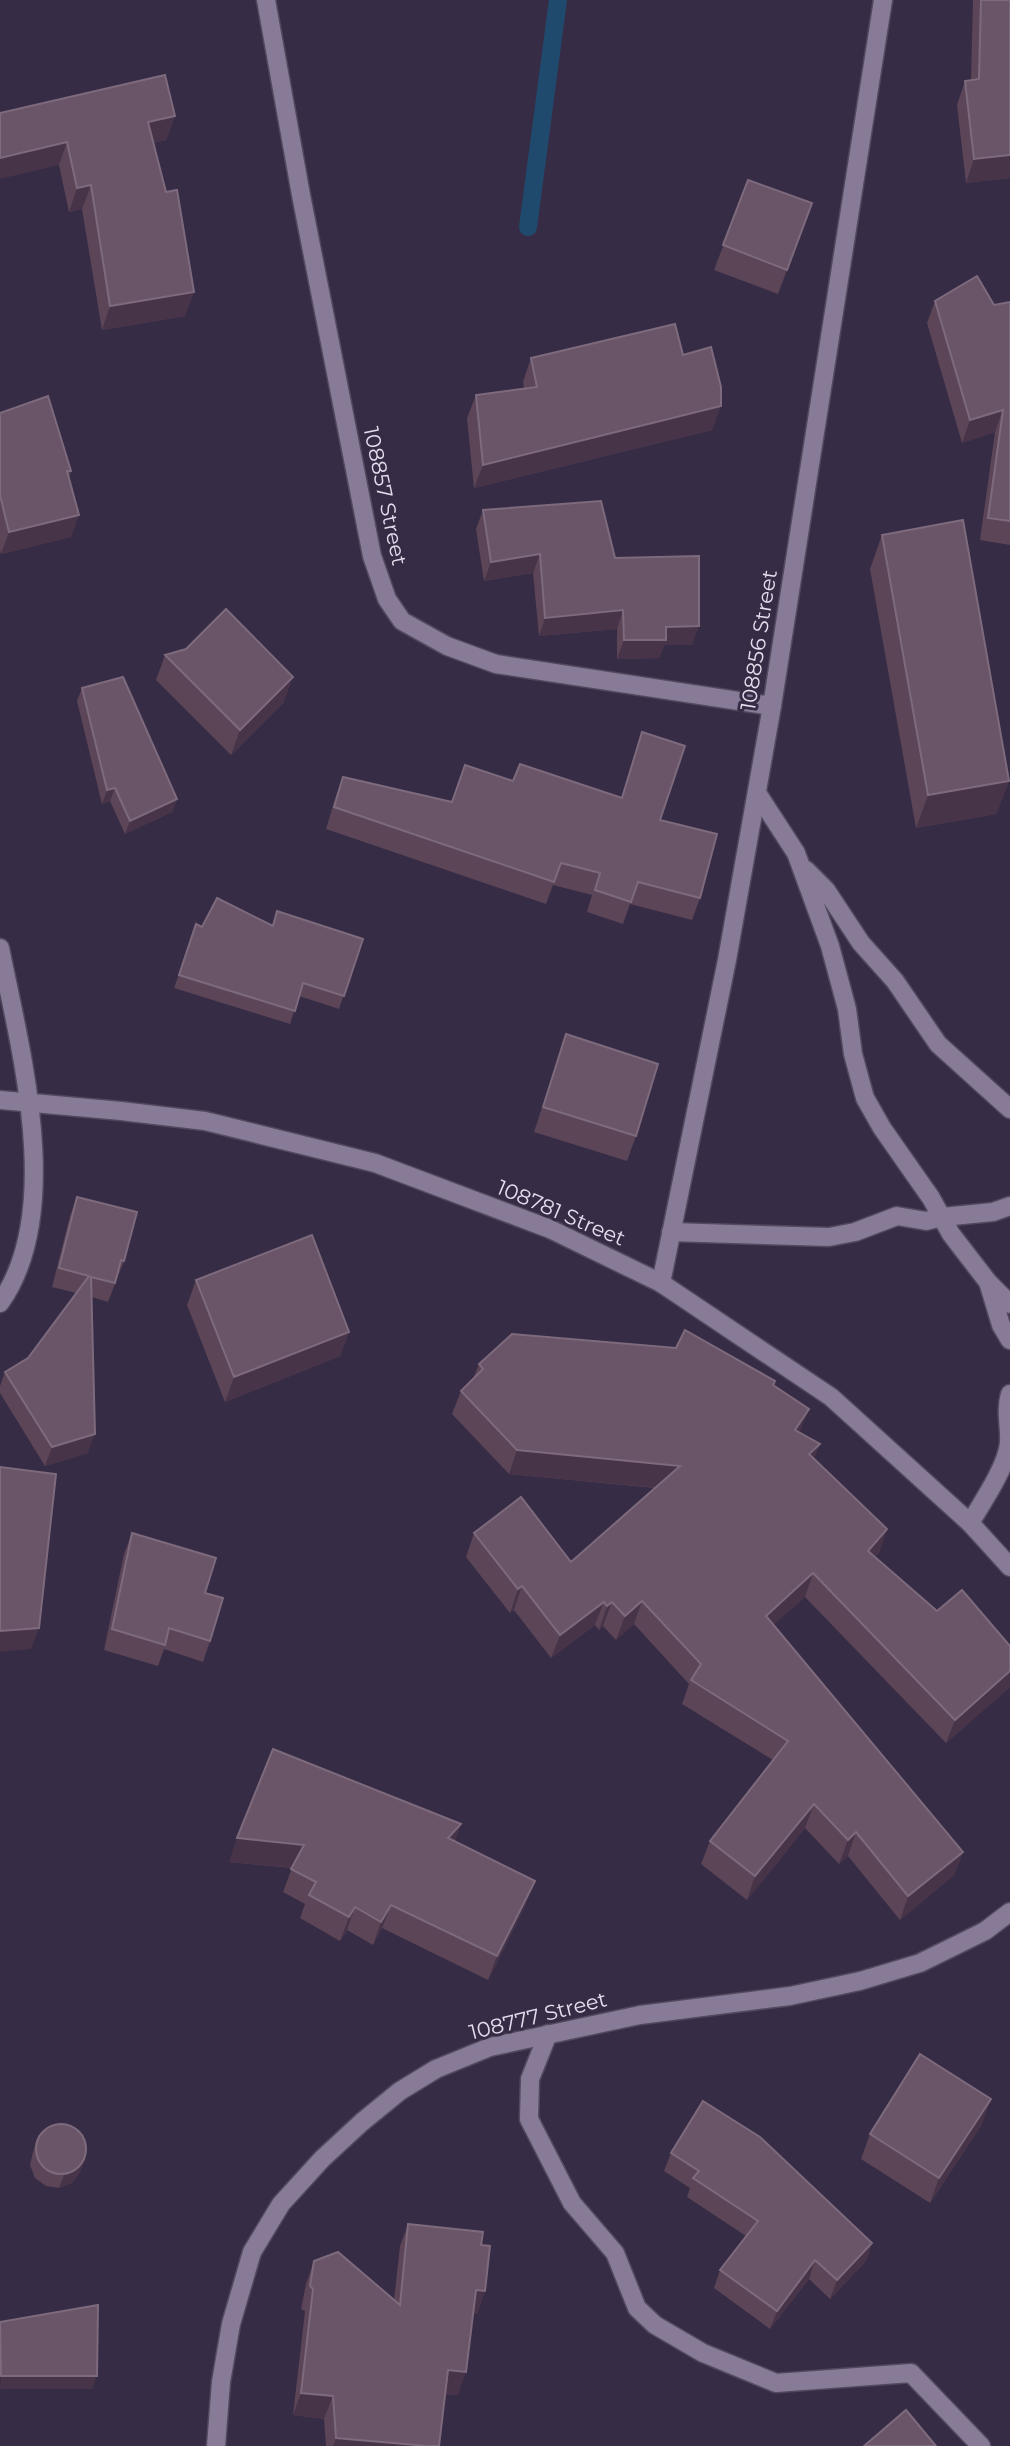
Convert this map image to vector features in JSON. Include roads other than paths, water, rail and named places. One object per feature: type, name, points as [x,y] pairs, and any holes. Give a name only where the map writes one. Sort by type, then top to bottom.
[{"type":"street","name":"108857 Street","points":[[266,0],[301,195],[372,556],[387,598],[402,621],[447,646],[496,664],[772,706]]},
{"type":"street","name":"108856 Street","points":[[661,1283],[727,960],[757,793],[883,0]]},
{"type":"street","points":[[757,793],[796,853],[830,946],[847,1009],[853,1054],[865,1098],[951,1234],[988,1282],[1010,1304]]},
{"type":"street","points":[[801,865],[826,890],[861,943],[895,981],[938,1044],[1010,1109]]},
{"type":"street","points":[[0,948],[31,1102],[33,1192],[25,1251],[0,1303]]},
{"type":"street","name":"108781 Street","points":[[0,1100],[205,1121],[375,1163],[550,1229],[661,1283],[831,1397],[970,1523],[1010,1567]]},
{"type":"street","points":[[671,1233],[829,1237],[855,1232],[897,1216],[926,1221],[993,1212],[1010,1206]]},
{"type":"street","points":[[988,1282],[988,1290],[1001,1325],[1010,1340]]},
{"type":"street","points":[[970,1523],[994,1482],[1009,1445],[1006,1408],[1010,1394]]},
{"type":"street","name":"108777 Street","points":[[216,2446],[221,2382],[231,2324],[252,2252],[281,2204],[322,2159],[400,2091],[436,2069],[490,2047],[640,2015],[790,1996],[860,1981],[920,1963],[985,1931],[1010,1912]]},
{"type":"street","points":[[548,2034],[530,2080],[529,2119],[572,2203],[615,2253],[637,2308],[655,2325],[703,2353],[775,2383],[912,2374],[981,2446]]},
{"type":"waterway","points":[[528,227],[558,0]]}]
